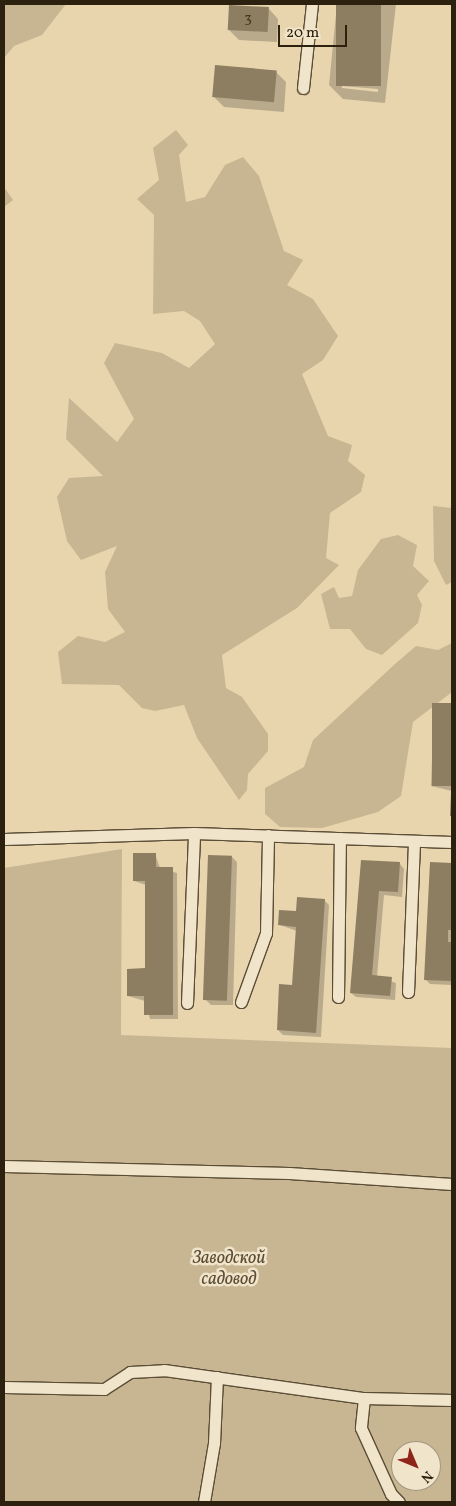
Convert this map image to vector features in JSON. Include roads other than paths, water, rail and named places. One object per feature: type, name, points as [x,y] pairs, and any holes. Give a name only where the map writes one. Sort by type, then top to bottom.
[{"type":"lane","points":[[303,88],[312,4]]},
{"type":"lane","points":[[187,1003],[194,833]]},
{"type":"lane","points":[[4,839],[194,833],[452,842]]},
{"type":"lane","points":[[242,1002],[266,933],[268,835]]},
{"type":"lane","points":[[338,997],[340,838]]},
{"type":"lane","points":[[408,992],[414,841]]},
{"type":"lane","points":[[4,1166],[289,1173],[452,1184]]},
{"type":"lane","points":[[4,1387],[104,1389],[130,1372],[164,1370],[364,1398],[452,1400]]},
{"type":"lane","points":[[204,1502],[214,1443],[217,1378]]},
{"type":"lane","points":[[364,1398],[361,1428],[390,1494],[399,1502]]},
{"type":"park label","name":"Заводской садовод","points":[[229,1270]]}]
